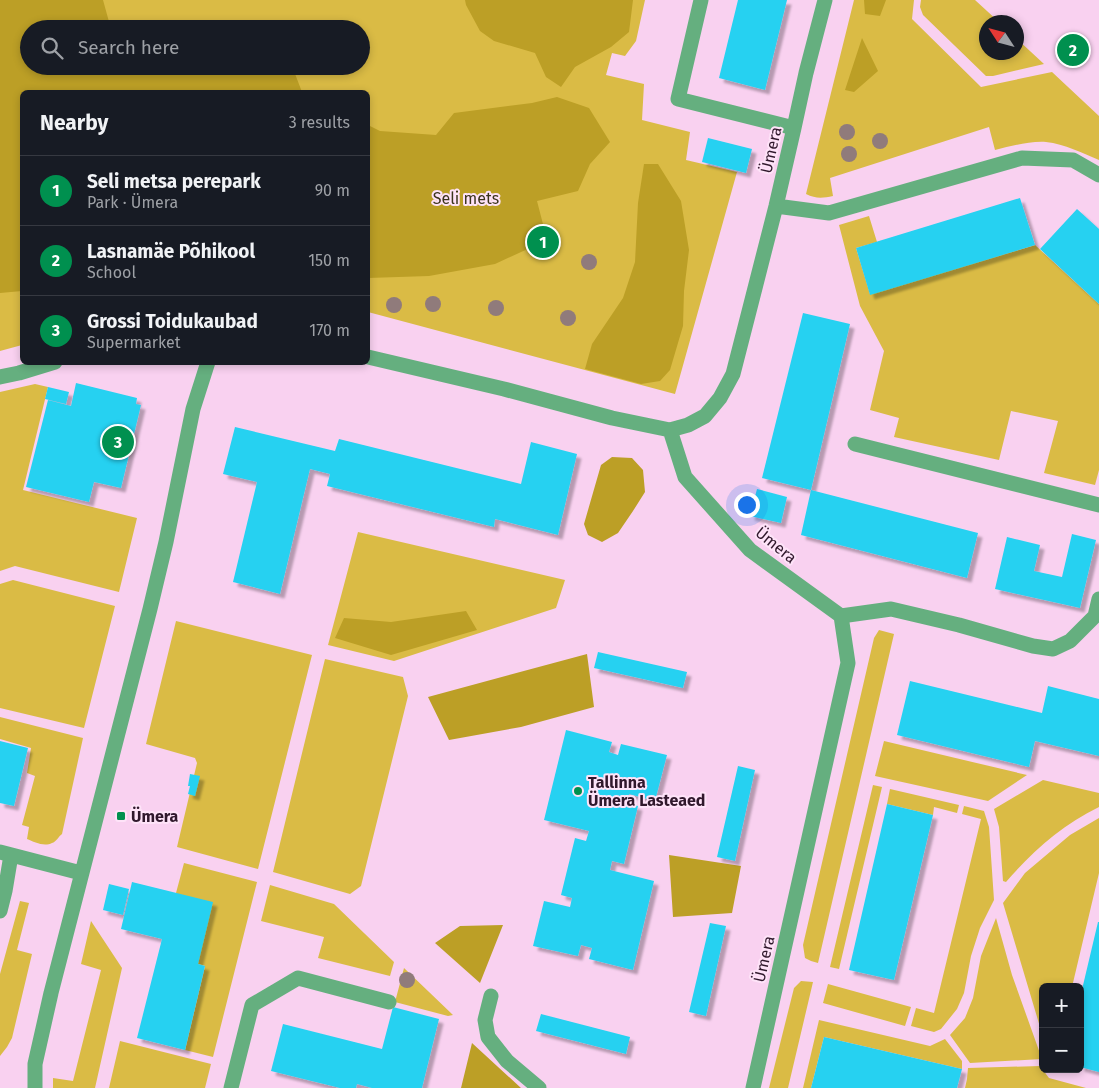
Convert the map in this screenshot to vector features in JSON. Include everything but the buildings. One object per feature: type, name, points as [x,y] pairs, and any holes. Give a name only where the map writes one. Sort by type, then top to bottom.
[{"type":"street","points":[[701,0],[678,99],[794,128]]},
{"type":"street","name":"Ümera","points":[[753,1088],[848,663],[841,616],[750,550],[685,476],[670,430],[688,425],[706,416],[720,398],[733,374],[776,206],[825,0]]},
{"type":"street","points":[[776,206],[829,213],[1022,158],[1073,160],[1099,175]]},
{"type":"street","points":[[370,356],[612,418],[670,430]]},
{"type":"street","points":[[0,377],[45,365]]},
{"type":"street","points":[[35,1088],[35,1064],[51,993],[150,609],[166,542],[193,409],[207,365]]},
{"type":"street","points":[[856,444],[1099,505]]},
{"type":"street","points":[[841,616],[890,609],[958,625],[1033,646],[1053,649],[1070,641],[1094,616],[1099,599]]},
{"type":"street","points":[[0,911],[5,891],[6,853],[81,873]]},
{"type":"street","points":[[231,1088],[252,1005],[298,978],[389,1002]]},
{"type":"street","points":[[490,996],[485,1020],[488,1037],[507,1061],[539,1088]]},
{"type":"green space","points":[[0,0],[645,0],[636,41],[625,56],[612,53],[606,75],[644,84],[642,120],[690,132],[686,160],[737,172],[675,394],[370,313],[370,90],[20,90],[20,346],[0,351]]},
{"type":"green space","points":[[0,0],[103,0],[109,20],[20,20],[20,75],[295,75],[301,90],[20,90],[20,291],[0,293]]},
{"type":"green space","points":[[465,0],[633,0],[629,32],[611,47],[575,67],[561,87],[546,77],[535,53],[494,41],[480,31]]},
{"type":"green space","points":[[854,0],[914,0],[912,19],[981,87],[1052,72],[1099,116],[1099,160],[1067,147],[1046,142],[1027,143],[995,150],[989,127],[830,178],[833,196],[820,198],[806,194]]},
{"type":"green space","points":[[864,0],[886,0],[880,16],[865,14]]},
{"type":"green space","points":[[921,0],[975,0],[991,15],[979,15],[979,60],[1024,60],[1024,45],[1044,64],[986,76],[923,15],[920,7]]},
{"type":"green space","points":[[862,38],[878,71],[854,92],[845,90]]},
{"type":"green space","name":"Seli mets","points":[[557,97],[589,108],[610,142],[590,164],[578,191],[537,201],[544,228],[532,247],[495,264],[429,276],[370,278],[370,126],[380,131],[436,135],[454,113],[532,103]]},
{"type":"green space","points":[[644,164],[658,164],[681,201],[689,250],[684,291],[683,326],[670,370],[660,381],[641,384],[585,369],[592,344],[623,298],[635,262],[638,203]]},
{"type":"green space","points":[[869,216],[877,242],[856,248],[870,294],[1035,245],[1099,304],[1099,470],[1095,485],[1044,473],[1058,421],[1011,411],[999,460],[894,437],[899,418],[870,410],[884,351],[860,306],[839,225]]},
{"type":"green space","points":[[35,384],[48,387],[23,490],[137,518],[119,592],[15,566],[0,571],[0,392]]},
{"type":"green space","points":[[612,457],[632,458],[643,470],[645,492],[618,533],[602,542],[588,535],[584,524],[601,465]]},
{"type":"green space","points":[[358,532],[565,580],[556,608],[394,661],[328,645]]},
{"type":"green space","points":[[13,580],[115,606],[84,728],[0,708],[0,584]]},
{"type":"green space","points":[[466,611],[477,630],[391,655],[335,638],[344,618],[391,622]]},
{"type":"green space","points":[[176,621],[312,655],[258,869],[177,847],[197,763],[195,758],[146,744]]},
{"type":"green space","points":[[879,630],[894,634],[818,963],[805,958],[803,945],[874,638]]},
{"type":"green space","points":[[587,654],[594,707],[521,727],[449,740],[428,697]]},
{"type":"green space","points":[[325,659],[403,677],[408,696],[361,886],[350,894],[273,872]]},
{"type":"green space","points":[[0,717],[83,738],[62,834],[49,844],[36,843],[27,839],[29,827],[22,825],[35,776],[27,773],[31,748],[0,739]]},
{"type":"green space","points":[[884,741],[1027,775],[988,801],[875,776]]},
{"type":"green space","points":[[1043,780],[1099,793],[1099,807],[1060,830],[1038,849],[1006,882],[1003,881],[999,827],[994,809]]},
{"type":"green space","points":[[873,785],[882,787],[839,969],[830,967]]},
{"type":"green space","points":[[890,789],[959,805],[957,813],[934,807],[933,815],[887,804]]},
{"type":"green space","points":[[964,806],[984,811],[989,827],[994,900],[980,928],[971,956],[964,993],[957,1009],[941,1029],[934,1032],[911,1026],[916,1008],[934,1013],[981,819],[962,814]]},
{"type":"green space","points":[[1099,818],[1099,873],[1073,983],[1039,983],[1039,1024],[1003,903],[1025,873],[1070,835]]},
{"type":"green space","points":[[669,855],[741,866],[732,913],[673,917]]},
{"type":"green space","points":[[184,863],[257,882],[213,1057],[185,1050],[205,966],[198,964],[176,893]]},
{"type":"green space","points":[[270,885],[334,904],[394,962],[390,976],[318,958],[324,937],[261,921]]},
{"type":"green space","points":[[20,901],[29,903],[17,950],[32,954],[12,1038],[0,1056],[0,974]]},
{"type":"green space","points":[[996,918],[1012,975],[1039,1051],[1039,1059],[970,1063],[950,1035],[965,1018],[973,998],[981,956]]},
{"type":"green space","points":[[91,921],[122,968],[95,1088],[53,1088],[53,1078],[73,1081],[101,970],[81,964]]},
{"type":"green space","points":[[503,925],[480,983],[435,943],[460,926]]},
{"type":"green space","points":[[404,968],[453,1015],[448,1016],[395,1002]]},
{"type":"green space","points":[[801,981],[813,982],[788,1088],[769,1088],[794,988]]},
{"type":"green space","points":[[828,984],[911,1007],[905,1026],[823,1003]]},
{"type":"green space","points":[[819,1020],[930,1046],[945,1039],[962,1061],[962,1069],[824,1037],[811,1088],[803,1088]]},
{"type":"green space","points":[[120,1041],[211,1064],[205,1088],[109,1088]]},
{"type":"green space","points":[[472,1043],[521,1088],[461,1088]]},
{"type":"green space","points":[[1039,1066],[1039,1073],[1045,1073],[1049,1078],[1086,1088],[965,1088],[968,1068]]},
{"type":"place","name":"Lasnamäe Põhikool","points":[[1073,50]]},
{"type":"place","name":"Seli metsa perepark","points":[[543,242]]},
{"type":"place","name":"Grossi Toidukaubad","points":[[118,442]]},
{"type":"place","name":"Tallinna Ümera Lasteaed","points":[[578,791]]},
{"type":"place","name":"Ümera","points":[[121,816]]}]
